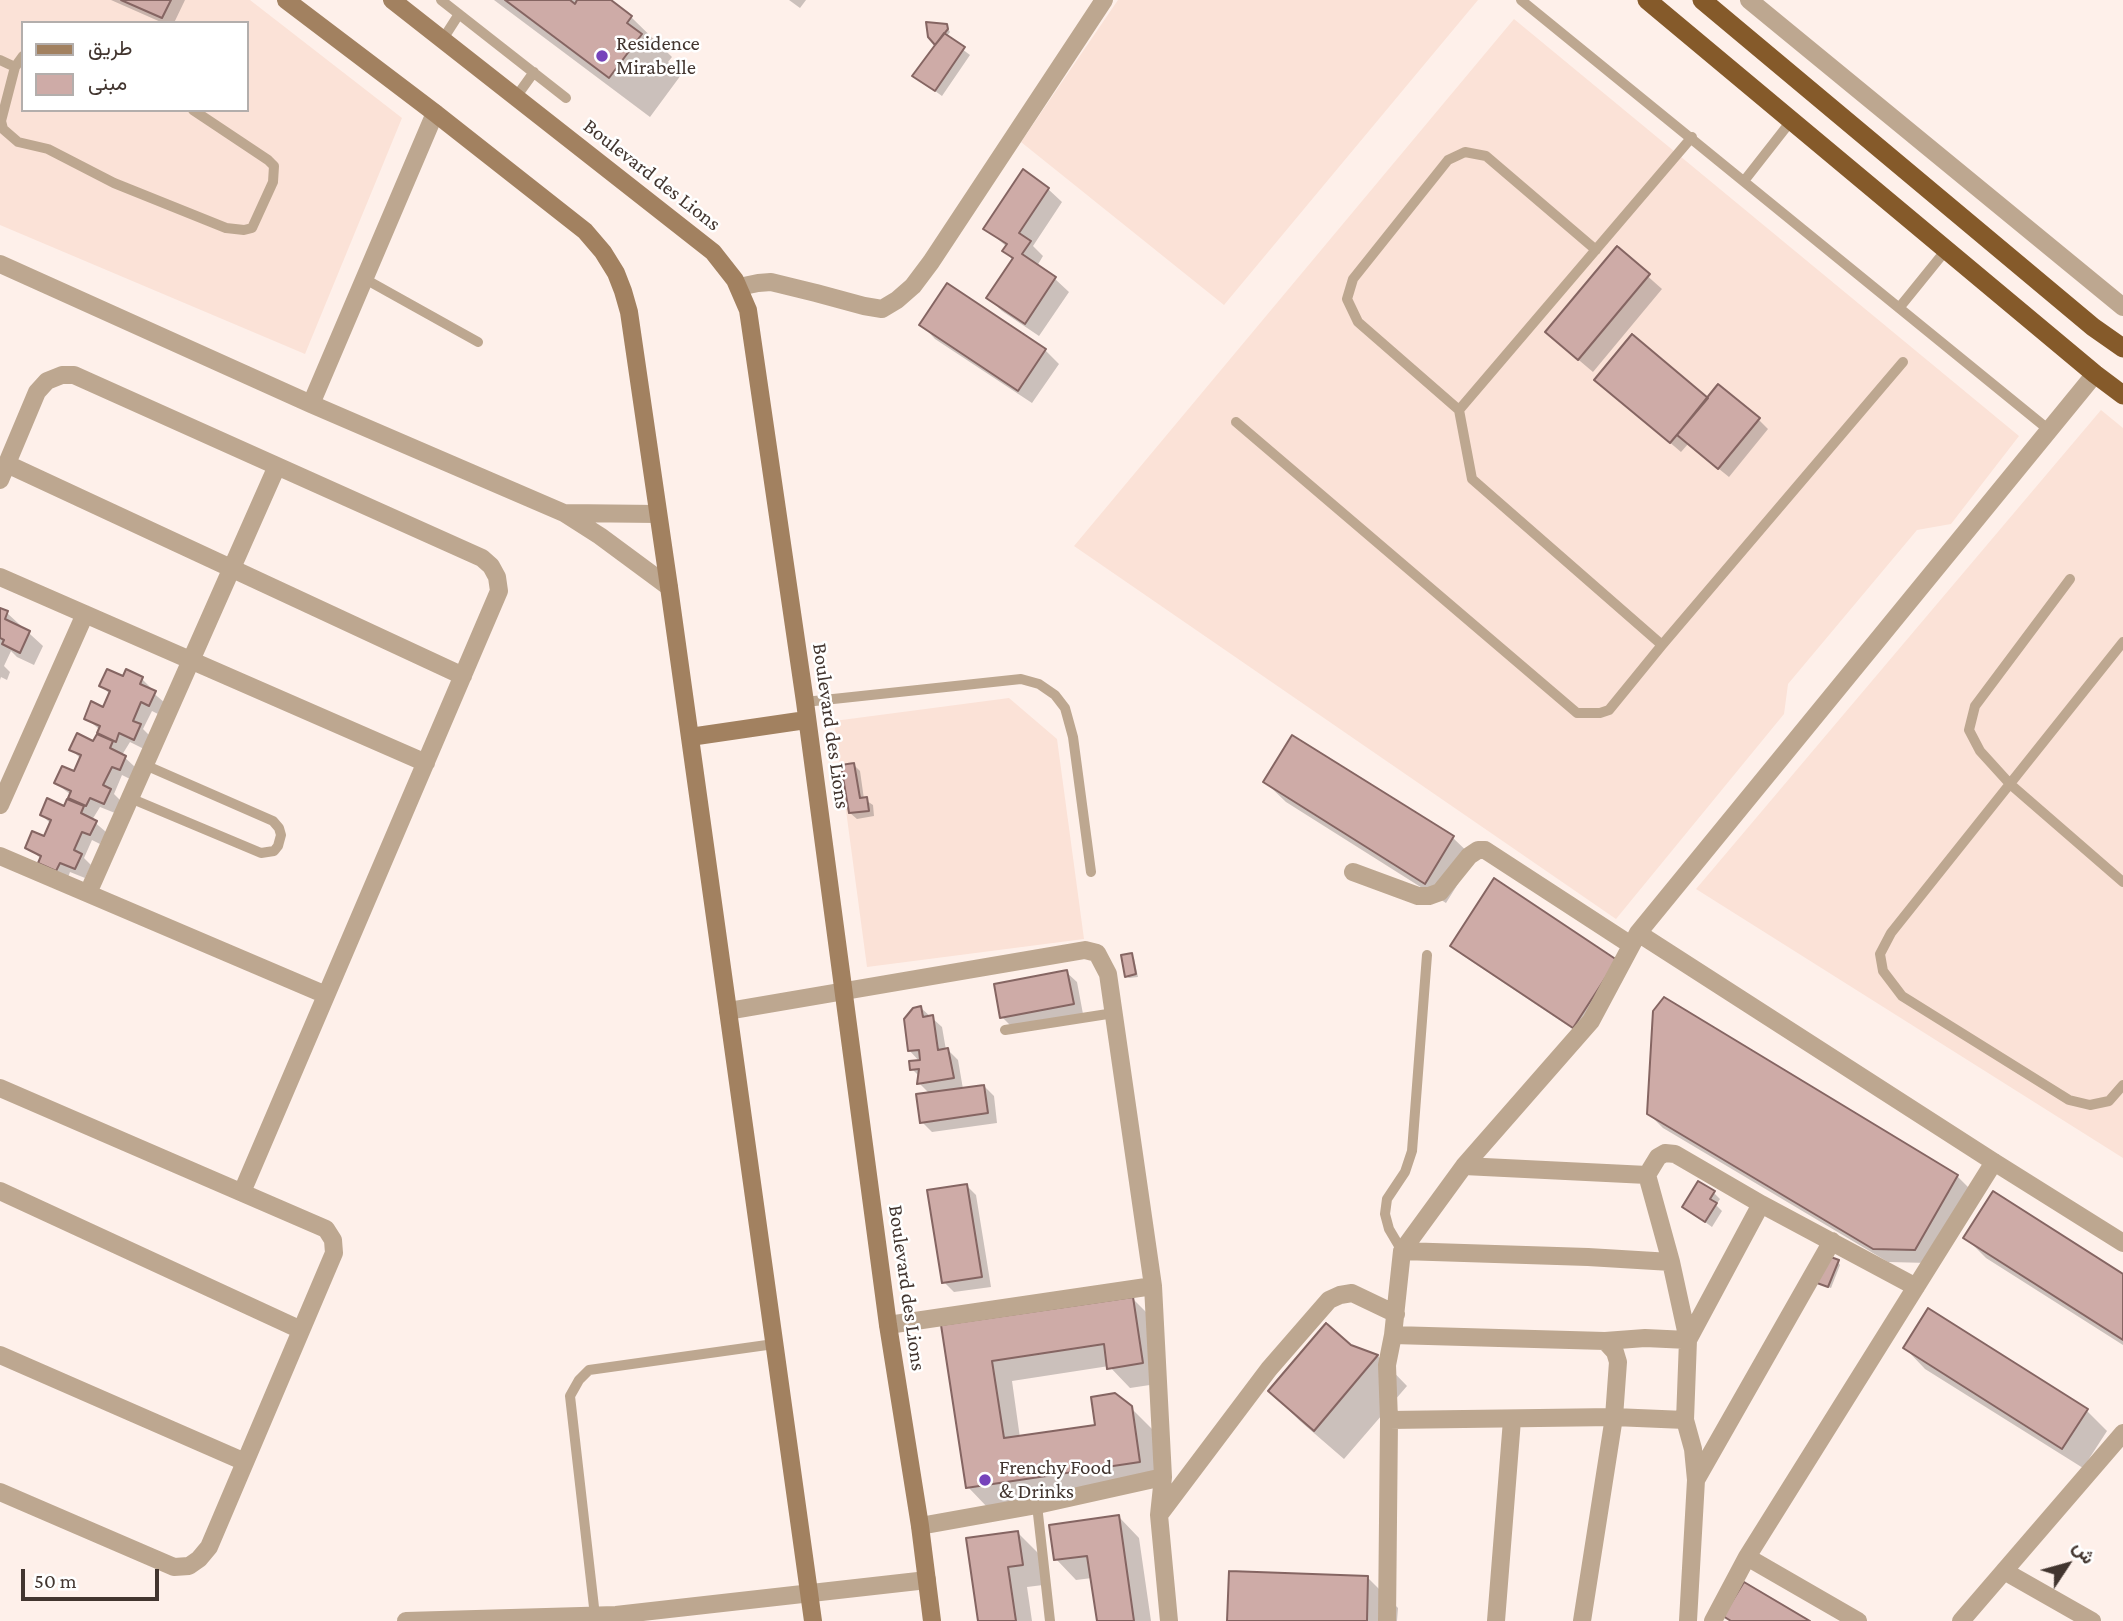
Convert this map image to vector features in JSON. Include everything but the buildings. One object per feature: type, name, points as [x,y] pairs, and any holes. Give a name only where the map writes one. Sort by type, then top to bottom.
[{"type":"highway","points":[[1647,0],[2123,395]]},
{"type":"highway","points":[[1702,0],[2093,327],[2123,348]]},
{"type":"main road","points":[[286,0],[585,231],[616,273],[629,312],[813,1621]]},
{"type":"main road","name":"Boulevard des Lions","points":[[392,0],[713,253],[725,265],[748,310],[806,711],[888,1325],[932,1621]]},
{"type":"main road","points":[[690,737],[806,711]]},
{"type":"street","points":[[739,288],[771,282],[882,309],[897,300],[913,286],[931,262],[1104,0]]},
{"type":"street","points":[[1749,0],[2123,307]]},
{"type":"street","points":[[311,404],[435,113]]},
{"type":"street","points":[[0,264],[311,404],[564,513],[609,542],[669,587]]},
{"type":"street","points":[[1387,1621],[1387,1365],[1396,1314],[1402,1251],[1464,1166],[1591,1021],[1635,939],[2095,374]]},
{"type":"street","points":[[242,1192],[499,592],[497,577],[491,566],[482,558],[74,375],[62,375],[47,381],[37,392],[3,472],[231,568],[463,676]]},
{"type":"street","points":[[88,893],[277,466]]},
{"type":"street","points":[[564,513],[658,513]]},
{"type":"street","points":[[0,577],[426,763]]},
{"type":"street","points":[[0,805],[85,614]]},
{"type":"street","points":[[1353,872],[1418,896],[1429,897],[1440,892],[1469,856],[1478,850],[1485,850],[1635,939],[2123,1243]]},
{"type":"street","points":[[0,856],[326,995]]},
{"type":"street","points":[[728,1011],[1085,950],[1097,953],[1108,974],[1153,1286],[1163,1477],[1159,1515],[1169,1621]]},
{"type":"street","points":[[0,1088],[326,1229],[333,1240],[334,1253],[209,1547],[199,1559],[189,1566],[174,1567],[0,1492]]},
{"type":"street","points":[[1688,1621],[1696,1480],[1693,1449],[1685,1420],[1688,1340],[1671,1262],[1647,1175],[1657,1157],[1665,1153],[1675,1154],[1761,1204],[1916,1287]]},
{"type":"street","points":[[1716,1620],[1747,1557],[1994,1162]]},
{"type":"street","points":[[1464,1166],[1647,1175]]},
{"type":"street","points":[[0,1191],[301,1330]]},
{"type":"street","points":[[1688,1340],[1761,1204]]},
{"type":"street","points":[[1696,1480],[1832,1241]]},
{"type":"street","points":[[1402,1251],[1671,1262]]},
{"type":"street","points":[[888,1325],[1153,1286]]},
{"type":"street","points":[[1159,1515],[1269,1369],[1329,1300],[1352,1293],[1396,1314]]},
{"type":"street","points":[[1393,1335],[1605,1341],[1646,1338],[1688,1340]]},
{"type":"street","points":[[1582,1621],[1614,1417],[1618,1362],[1615,1352],[1605,1341]]},
{"type":"street","points":[[0,1355],[245,1462]]},
{"type":"street","points":[[1389,1420],[1614,1417],[1685,1420]]},
{"type":"street","points":[[1496,1621],[1512,1420]]},
{"type":"street","points":[[1961,1621],[2123,1433]]},
{"type":"street","points":[[920,1526],[1037,1505],[1163,1477]]},
{"type":"street","points":[[1747,1557],[1858,1621]]},
{"type":"street","points":[[2004,1571],[2092,1621]]},
{"type":"street","points":[[406,1621],[595,1616],[616,1618],[927,1580]]},
{"type":"lane","points":[[441,0],[566,98]]},
{"type":"lane","points":[[1521,0],[2049,430]]},
{"type":"lane","points":[[443,39],[459,14]]},
{"type":"lane","points":[[0,60],[15,67]]},
{"type":"lane","points":[[21,60],[15,67],[1,121],[3,128],[18,142],[48,149],[114,183],[226,228],[252,229],[273,182],[274,166],[196,112]]},
{"type":"lane","points":[[516,97],[534,72]]},
{"type":"lane","points":[[1744,181],[1791,121]]},
{"type":"lane","points":[[1459,410],[1692,137]]},
{"type":"lane","points":[[1596,250],[1486,156],[1465,152],[1448,160],[1353,279],[1347,299],[1358,322],[1459,410],[1472,479],[1662,645]]},
{"type":"lane","points":[[1899,307],[1946,250]]},
{"type":"lane","points":[[365,279],[478,342]]},
{"type":"lane","points":[[1236,422],[1577,713],[1609,710],[1903,362]]},
{"type":"lane","points":[[2070,579],[1975,705],[1969,730],[1980,751],[2010,784],[2123,881]]},
{"type":"lane","points":[[2123,642],[1891,933],[1880,954],[1883,971],[1902,996],[2068,1100],[2090,1105],[2109,1101],[2123,1085]]},
{"type":"lane","points":[[806,711],[1021,679],[1039,684],[1055,695],[1065,708],[1073,737],[1091,872]]},
{"type":"lane","points":[[130,798],[261,853],[274,851],[278,846],[281,835],[273,821],[145,765]]},
{"type":"lane","points":[[1402,1251],[1389,1229],[1385,1214],[1387,1199],[1405,1172],[1412,1151],[1427,955]]},
{"type":"lane","points":[[1005,1030],[1114,1013]]},
{"type":"lane","points":[[595,1616],[570,1396],[579,1380],[589,1370],[774,1344]]},
{"type":"lane","points":[[1037,1505],[1051,1621]]},
{"type":"shaded area","points":[[0,0],[250,0],[402,118],[305,354],[0,225]]},
{"type":"shaded area","points":[[1118,0],[1478,0],[1224,305],[1021,142]]},
{"type":"shaded area","points":[[1514,19],[2019,436],[1951,524],[1917,530],[1788,684],[1784,714],[1616,919],[1074,546]]},
{"type":"shaded area","points":[[2101,410],[2123,428],[2123,1158],[1696,889]]},
{"type":"shaded area","points":[[1009,698],[1057,739],[1084,939],[867,967],[834,721]]},
{"type":"place","name":"Residence Mirabelle","points":[[602,56]]},
{"type":"place","name":"Frenchy Food & Drinks","points":[[985,1480]]}]
